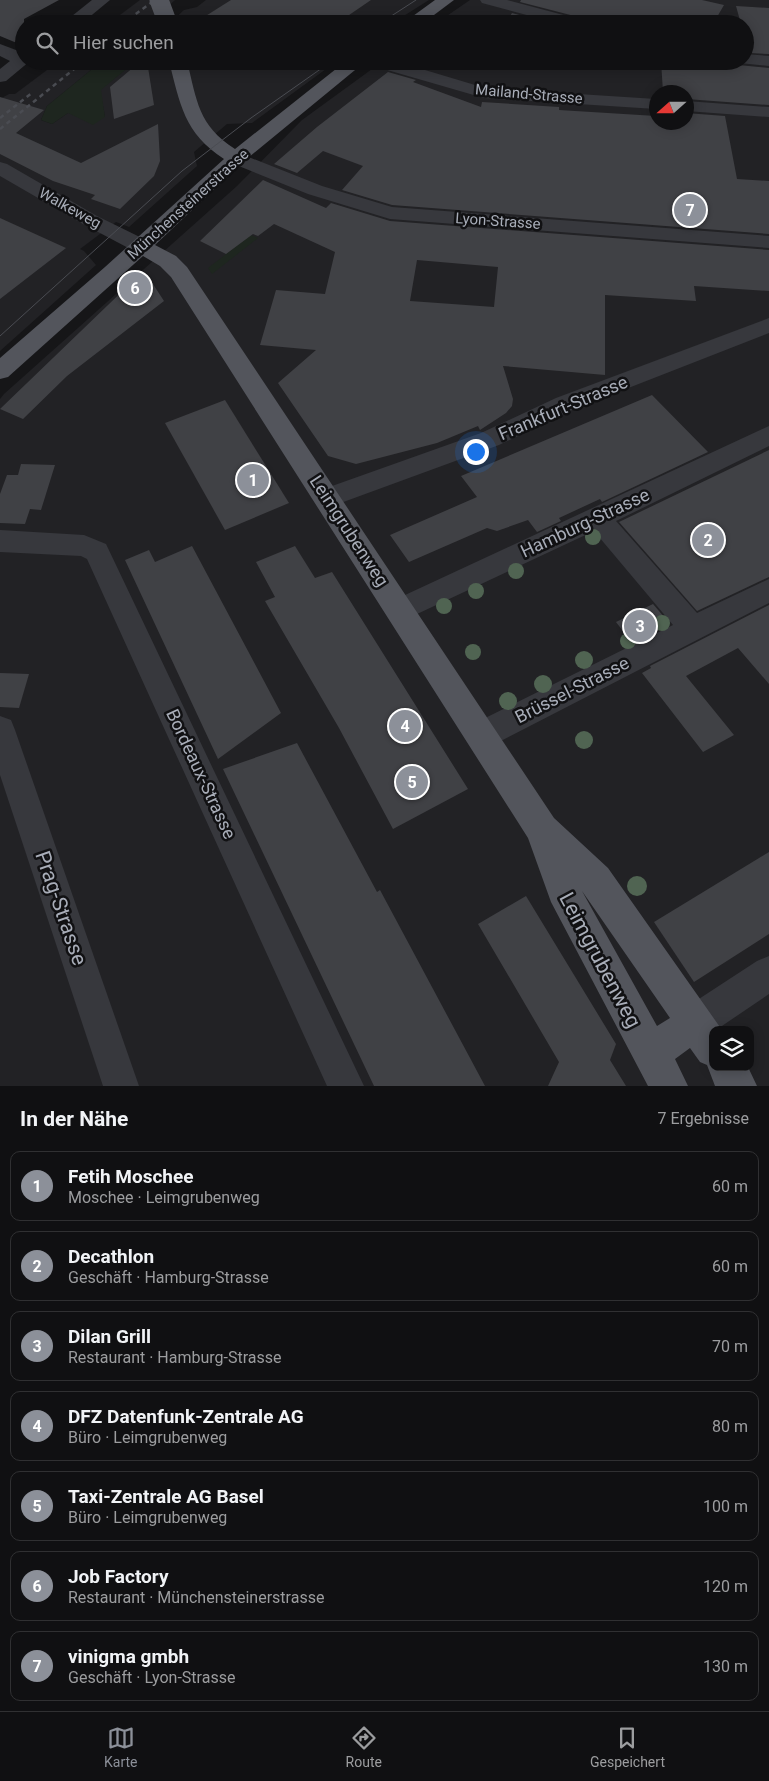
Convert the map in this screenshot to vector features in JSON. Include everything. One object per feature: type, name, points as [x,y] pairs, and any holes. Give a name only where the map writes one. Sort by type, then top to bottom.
[{"type":"main road","points":[[160,0],[165,15]]},
{"type":"main road","points":[[424,15],[446,0]]},
{"type":"main road","points":[[180,70],[187,99],[195,120],[211,141],[236,158]]},
{"type":"main road","name":"Münchensteinerstrasse","points":[[0,371],[141,246],[236,158],[346,70]]},
{"type":"main road","name":"Leimgrubenweg","points":[[141,246],[168,261],[178,272],[482,735],[542,830],[563,890],[669,1086]]},
{"type":"main road","name":"Leimgrubenweg","points":[[542,830],[596,880],[704,1036]]},
{"type":"main road","points":[[650,1053],[704,1036]]},
{"type":"main road","points":[[728,1071],[738,1086]]},
{"type":"street","points":[[82,15],[102,0]]},
{"type":"street","points":[[488,0],[546,15]]},
{"type":"street","points":[[0,49],[15,56]]},
{"type":"street","points":[[754,60],[769,61]]},
{"type":"street","points":[[0,77],[15,65]]},
{"type":"street","name":"Mailand-Strasse","points":[[406,70],[484,93],[649,104]]},
{"type":"street","points":[[694,107],[769,112]]},
{"type":"street","name":"Lyon-Strasse","points":[[236,158],[316,190],[390,213],[769,242]]},
{"type":"street","name":"Walkeweg","points":[[2,171],[141,246]]},
{"type":"street","name":"Frankfurt-Strasse","points":[[327,498],[490,439],[564,404],[769,325]]},
{"type":"street","name":"Hamburg-Strasse","points":[[400,610],[598,518],[769,435]]},
{"type":"street","points":[[598,518],[692,628]]},
{"type":"street","name":"Bordeaux-Strasse","points":[[0,541],[84,546],[97,552],[346,1086]]},
{"type":"street","name":"Brüssel-Strasse","points":[[482,735],[769,590]]},
{"type":"street","name":"Prag-Strasse","points":[[0,730],[121,1086]]},
{"type":"street","points":[[704,1036],[769,972]]},
{"type":"shaded area","points":[[140,0],[175,0],[158,15],[120,15]]},
{"type":"shaded area","points":[[206,0],[429,0],[405,15],[179,15],[184,10],[197,7]]},
{"type":"shaded area","points":[[470,0],[769,0],[769,1086],[0,1086],[0,399],[237,186],[302,120],[371,70],[754,70],[754,15],[448,15]]},
{"type":"shaded area","points":[[47,70],[91,70],[47,106],[41,120],[52,124],[68,113],[105,117],[100,90],[125,70],[325,70],[252,123],[227,124],[194,152],[197,166],[129,227],[116,222],[80,249],[96,265],[0,351],[0,99],[9,94],[15,94]]},
{"type":"shaded area","points":[[91,70],[125,70],[101,90],[105,117],[93,125],[68,113],[52,124],[41,120],[47,106]]},
{"type":"shaded area","points":[[251,235],[258,238],[212,274],[208,268]]},
{"type":"building","points":[[0,0],[59,0],[31,15],[15,15],[15,42],[0,36]]},
{"type":"building","points":[[231,0],[371,0],[349,15],[207,15]]},
{"type":"building","points":[[521,0],[702,0],[724,5],[718,15],[570,15],[520,2]]},
{"type":"building","points":[[736,6],[769,8],[769,54],[754,53],[754,15],[738,15]]},
{"type":"building","points":[[754,67],[769,68],[769,105],[694,100],[694,85],[663,85],[662,70],[754,70]]},
{"type":"building","points":[[130,70],[148,70],[154,105],[114,119],[110,87]]},
{"type":"building","points":[[388,72],[416,80],[413,82],[481,107],[482,102],[559,107],[559,110],[649,116],[649,130],[694,130],[694,114],[725,116],[737,179],[769,181],[769,234],[392,205],[342,190],[363,166],[323,151],[297,173],[274,164],[317,127]]},
{"type":"building","points":[[0,97],[44,110],[16,133],[81,163],[158,124],[160,161],[154,176],[120,209],[91,199],[95,195],[53,181],[0,154]]},
{"type":"building","points":[[263,180],[326,208],[331,203],[390,221],[769,250],[769,291],[694,286],[696,301],[605,295],[605,375],[503,366],[513,399],[512,406],[506,413],[480,430],[478,426],[437,443],[356,464],[328,456],[278,383],[316,350],[260,345],[276,290],[325,294],[335,252],[274,224],[258,236],[253,234],[226,254],[200,241]],"holes":[[[417,260],[498,267],[494,307],[410,301]]]},
{"type":"building","points":[[0,218],[66,248],[0,299]]},
{"type":"building","points":[[149,278],[164,301],[67,376],[23,419],[0,409],[135,279]]},
{"type":"building","points":[[652,395],[708,452],[602,502],[600,499],[559,518],[561,521],[537,532],[528,520],[497,531],[487,528],[409,562],[390,535],[477,497],[461,476]]},
{"type":"building","points":[[225,400],[289,503],[225,530],[165,423]]},
{"type":"building","points":[[769,450],[769,577],[697,611],[619,522]]},
{"type":"building","points":[[21,464],[55,465],[41,510],[30,509],[25,524],[0,523],[0,494],[7,475],[18,475]]},
{"type":"building","points":[[192,546],[281,713],[218,759],[125,560],[149,550],[155,562]]},
{"type":"building","points":[[295,546],[315,578],[332,572],[468,789],[393,829],[339,728],[265,601],[275,597],[256,562]]},
{"type":"building","points":[[653,604],[670,624],[632,643],[616,622]]},
{"type":"building","points":[[769,605],[769,684],[738,648],[686,676],[734,735],[703,752],[642,673],[651,668],[650,666]]},
{"type":"building","points":[[0,673],[29,674],[19,708],[0,707]]},
{"type":"building","points":[[297,743],[377,892],[380,890],[485,1086],[374,1086],[223,769]]},
{"type":"building","points":[[769,852],[769,934],[694,982],[654,922]]},
{"type":"building","points":[[526,896],[616,1044],[610,1060],[626,1086],[548,1086],[559,1062],[478,924]]},
{"type":"tram line","points":[[393,15],[416,0]]},
{"type":"tram line","points":[[0,336],[182,171],[251,118],[319,70]]},
{"type":"railway","points":[[134,15],[155,0]]},
{"type":"railway","points":[[0,129],[73,70]]},
{"type":"railway","points":[[0,118],[33,92]]},
{"type":"place","name":"vinigma gmbh","points":[[690,210]]},
{"type":"place","name":"Job Factory","points":[[135,288]]},
{"type":"place","name":"Fetih Moschee","points":[[253,480]]},
{"type":"place","name":"Decathlon","points":[[708,540]]},
{"type":"place","name":"Dilan Grill","points":[[640,626]]},
{"type":"place","name":"DFZ Datenfunk-Zentrale AG","points":[[405,726]]},
{"type":"place","name":"Taxi-Zentrale AG Basel","points":[[412,782]]}]
